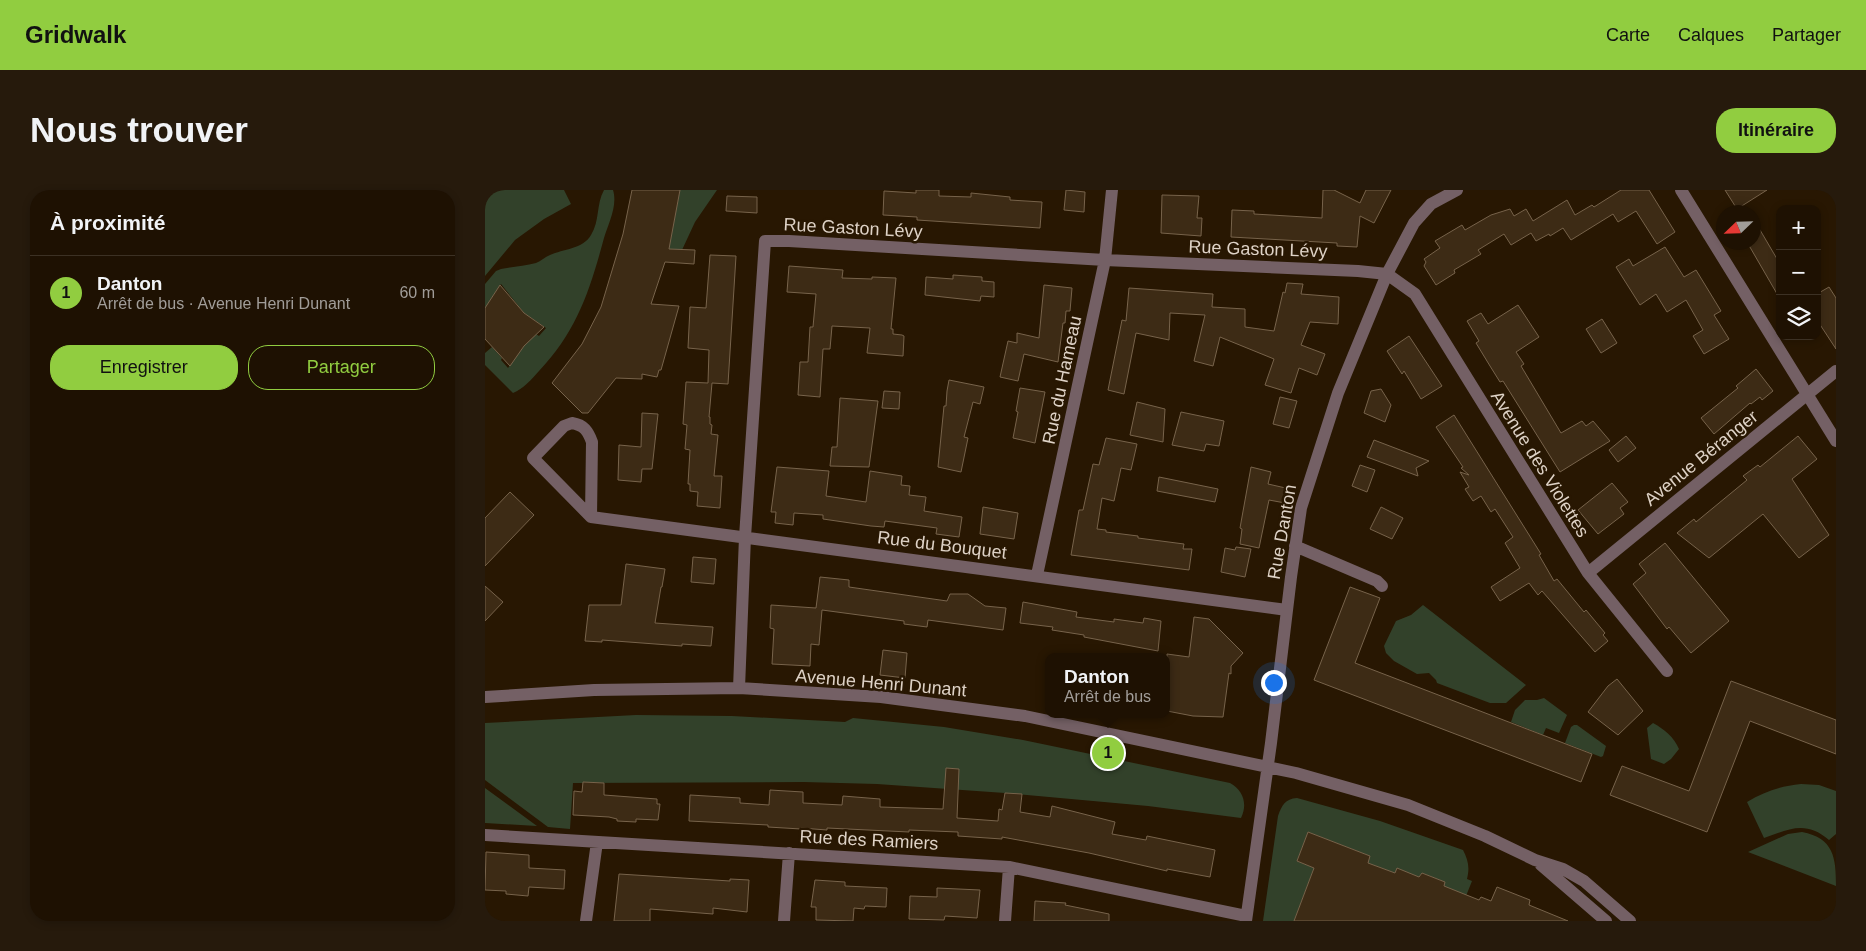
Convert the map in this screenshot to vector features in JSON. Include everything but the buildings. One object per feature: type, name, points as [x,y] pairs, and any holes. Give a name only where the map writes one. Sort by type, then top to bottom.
[{"type":"street","name":"Rue du Hameau","points":[[1037,575],[1105,260],[1112,190]]},
{"type":"street","name":"Rue Danton","points":[[1246,918],[1301,508],[1338,393],[1387,274],[1414,223],[1431,204],[1457,190]]},
{"type":"street","points":[[1681,190],[1836,441]]},
{"type":"street","name":"Rue Gaston Lévy","points":[[739,688],[745,537],[765,242],[789,241],[1105,260],[1348,270],[1387,274]]},
{"type":"street","name":"Avenue des Violettes","points":[[1387,274],[1415,294],[1588,573],[1667,671]]},
{"type":"street","name":"Avenue Béranger","points":[[1588,573],[1836,371]]},
{"type":"street","points":[[572,423],[581,425],[589,433],[593,442],[591,517],[533,458],[564,426],[572,423]]},
{"type":"street","name":"Rue du Bouquet","points":[[591,517],[1037,575],[1287,610]]},
{"type":"street","points":[[1295,546],[1377,581],[1382,586]]},
{"type":"street","name":"Avenue Henri Dunant","points":[[485,697],[622,689],[739,688],[881,697],[1025,716],[1296,774],[1415,808],[1485,836],[1535,860]]},
{"type":"street","name":"Rue des Ramiers","points":[[485,835],[1009,867],[1246,918]]},
{"type":"street","points":[[586,921],[597,842]]},
{"type":"street","points":[[784,921],[789,853]]},
{"type":"street","points":[[1535,860],[1606,921]]},
{"type":"street","points":[[1535,860],[1563,869],[1584,881],[1630,921]]},
{"type":"street","points":[[1005,921],[1009,867]]},
{"type":"green space","points":[[485,190],[564,190],[571,204],[544,219],[515,240],[485,276]]},
{"type":"green space","points":[[604,190],[613,190],[613,209],[581,309],[573,325],[552,356],[527,384],[513,393],[485,365],[485,353],[492,347],[508,368],[524,346],[536,334],[539,336],[546,328],[524,313],[501,284],[485,308],[485,284],[496,271],[536,263],[550,255],[572,248],[587,240],[594,230]]},
{"type":"green space","points":[[680,190],[717,190],[695,222],[682,250],[668,249]]},
{"type":"green space","points":[[1423,605],[1526,685],[1506,703],[1490,703],[1437,683],[1429,673],[1417,674],[1394,661],[1386,653],[1384,646],[1396,621],[1411,615]]},
{"type":"green space","points":[[1544,698],[1567,715],[1559,733],[1546,728],[1543,735],[1511,722],[1515,710],[1525,700]]},
{"type":"green space","points":[[636,715],[732,716],[845,722],[853,718],[944,727],[1023,740],[1230,783],[1241,793],[1244,808],[1241,818],[1148,806],[877,784],[804,782],[573,783],[570,829],[548,827],[485,780],[485,723]]},
{"type":"green space","points":[[1653,723],[1668,734],[1679,749],[1664,764],[1651,759],[1647,728]]},
{"type":"green space","points":[[1577,725],[1606,746],[1603,756],[1601,757],[1565,743],[1571,727]]},
{"type":"green space","points":[[1801,784],[1819,785],[1836,791],[1836,834],[1829,840],[1813,830],[1797,828],[1764,838],[1747,802],[1773,790]]},
{"type":"green space","points":[[485,788],[537,826],[485,823]]},
{"type":"green space","points":[[1297,798],[1380,821],[1463,850],[1468,864],[1467,879],[1472,881],[1456,921],[1444,886],[1445,882],[1422,873],[1419,877],[1397,869],[1395,873],[1373,865],[1367,876],[1363,874],[1370,856],[1308,832],[1297,861],[1314,868],[1294,921],[1263,921],[1278,816],[1285,803]]},
{"type":"green space","points":[[1802,832],[1813,835],[1827,844],[1834,858],[1836,886],[1748,852],[1788,834]]},
{"type":"place","name":"Danton","points":[[1108,753]]}]
